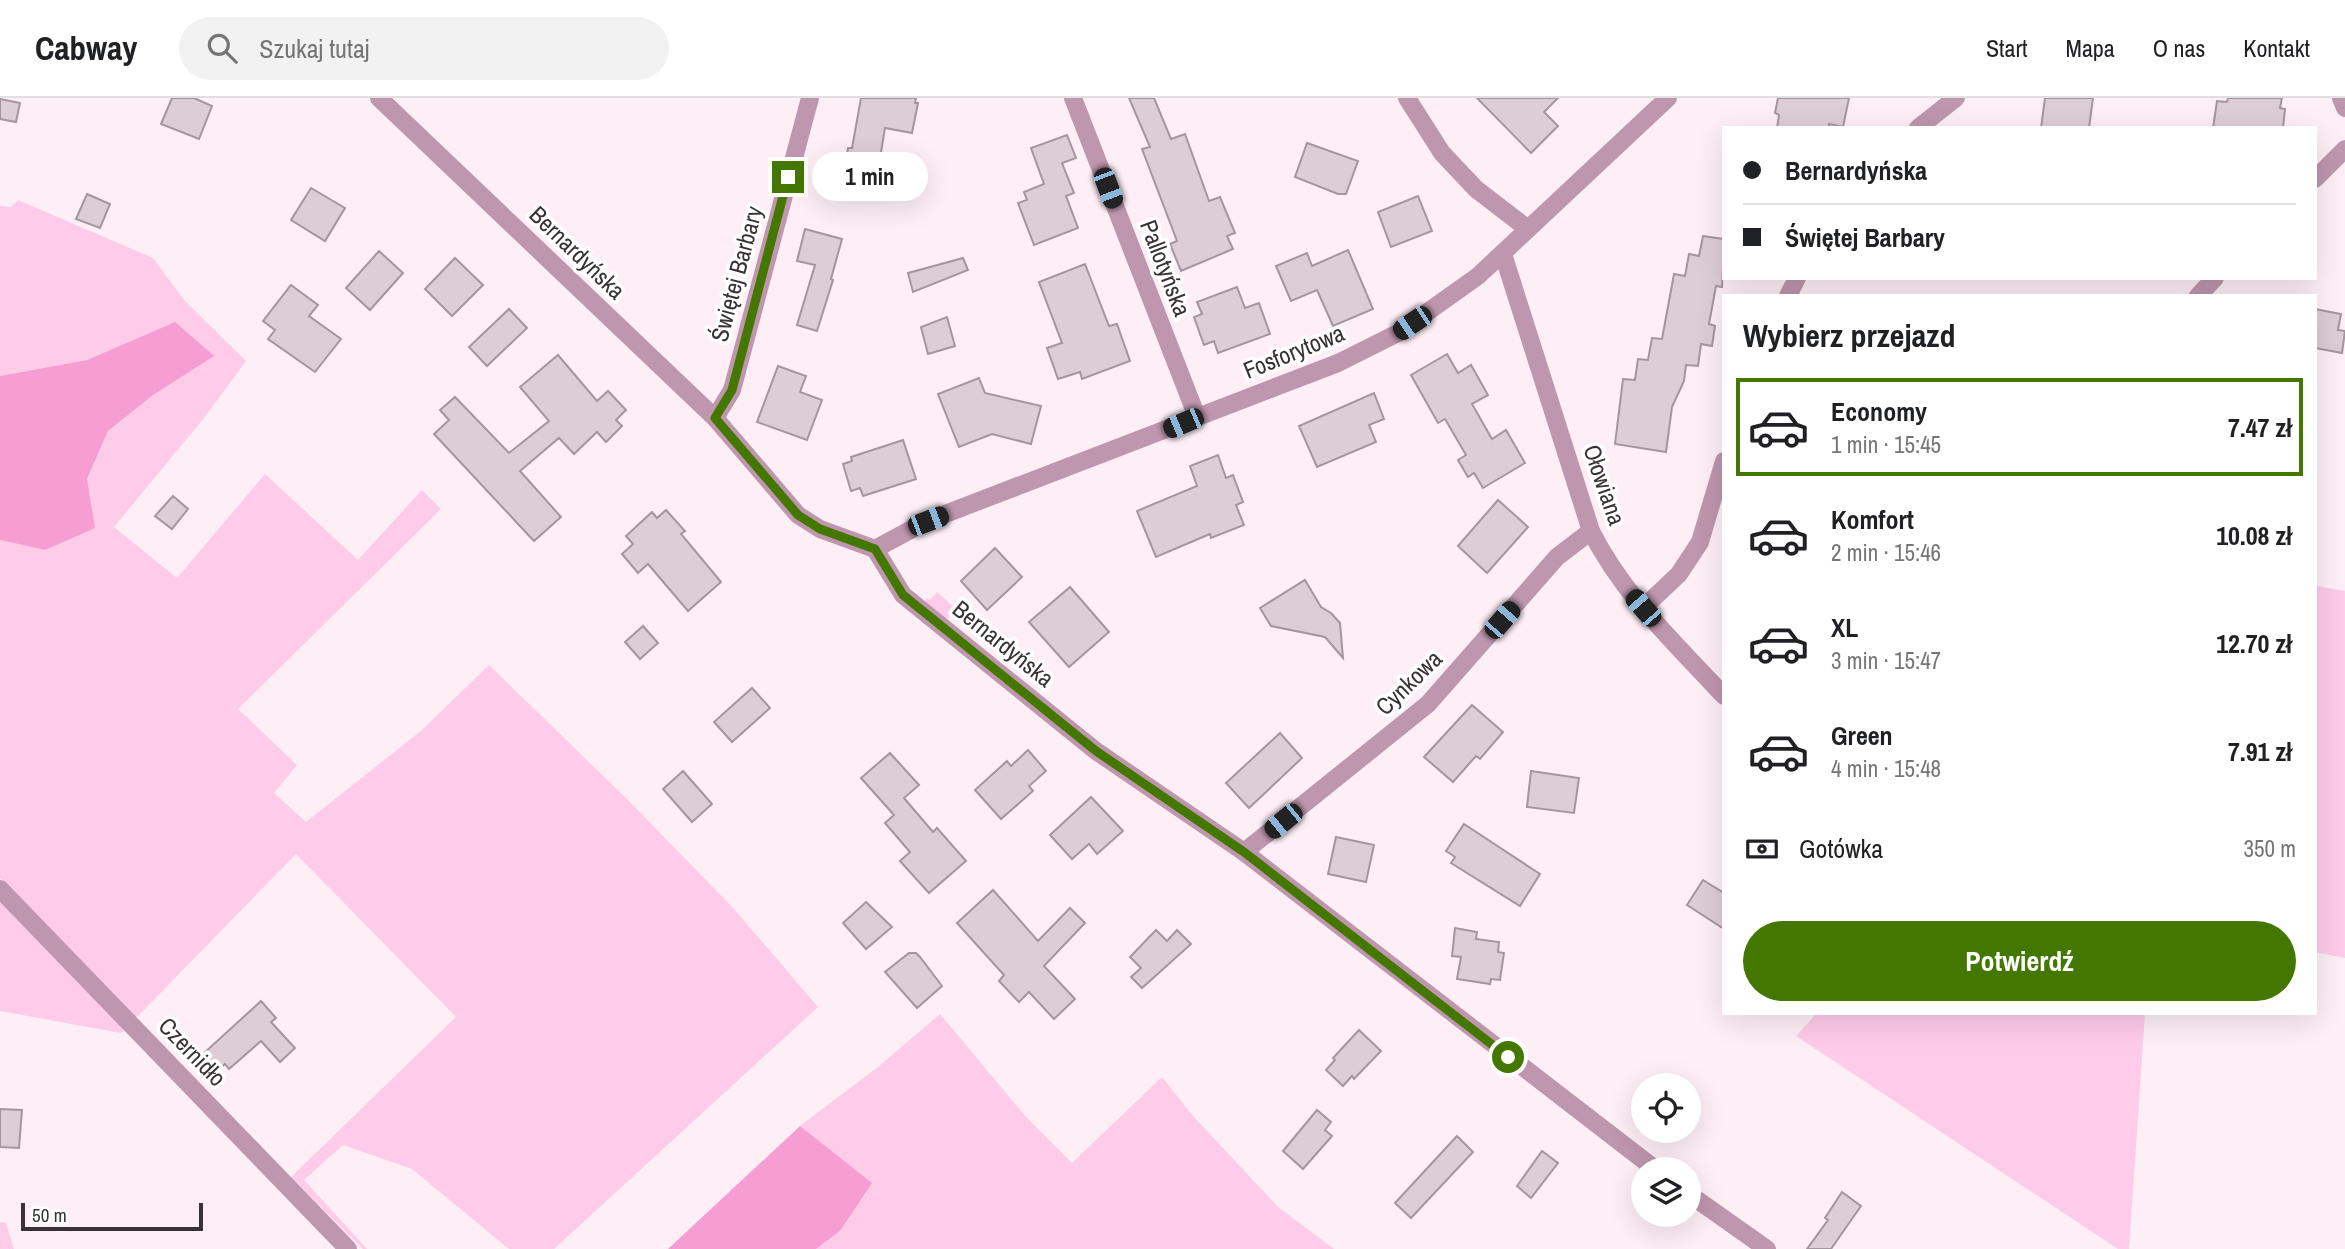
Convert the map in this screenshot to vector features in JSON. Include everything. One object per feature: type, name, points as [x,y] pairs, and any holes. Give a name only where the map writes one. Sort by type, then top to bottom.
[{"type":"street","name":"Bernardyńska","points":[[379,98],[715,418],[798,515],[820,529],[875,549],[903,595],[1096,751],[1244,852],[1639,1157]]},
{"type":"street","name":"Świętej Barbary","points":[[715,418],[732,390],[810,98]]},
{"type":"street","name":"Pallotyńska","points":[[1073,98],[1197,417]]},
{"type":"street","points":[[1406,98],[1442,153],[1476,189],[1528,229]]},
{"type":"street","name":"Fosforytowa","points":[[875,549],[928,521],[1369,349],[1450,297],[1503,254],[1668,98]]},
{"type":"street","points":[[1921,126],[1956,98]]},
{"type":"street","points":[[2341,98],[2345,108]]},
{"type":"street","points":[[2317,177],[2345,149]]},
{"type":"street","name":"Ołowiana","points":[[1503,254],[1591,531],[1612,570],[1722,694]]},
{"type":"street","points":[[2200,294],[2213,280]]},
{"type":"street","points":[[1643,608],[1679,575],[1700,542],[1722,468]]},
{"type":"street","name":"Cynkowa","points":[[1244,852],[1428,704],[1557,557],[1591,531]]},
{"type":"street","name":"Czernidło","points":[[0,889],[348,1249]]},
{"type":"street","points":[[1701,1202],[1767,1249]]},
{"type":"shaded area","points":[[18,200],[153,258],[184,300],[246,361],[204,418],[114,527],[177,578],[265,474],[358,560],[422,490],[441,509],[238,709],[297,765],[274,793],[306,822],[422,730],[489,665],[628,800],[735,910],[818,1007],[554,1249],[509,1249],[412,1169],[343,1145],[304,1180],[367,1249],[363,1249],[291,1177],[456,1017],[296,854],[135,1019],[0,878],[0,540],[45,550],[87,479],[108,431],[153,395],[175,322],[87,360],[0,376],[0,206],[11,207]]},
{"type":"shaded area","points":[[175,322],[214,356],[153,395],[108,431],[87,479],[95,528],[45,550],[0,540],[0,376],[87,360]]},
{"type":"shaded area","points":[[2317,586],[2345,591],[2345,958],[2317,952]]},
{"type":"shaded area","points":[[937,592],[956,609],[945,622],[924,602]]},
{"type":"shaded area","points":[[0,899],[126,1028],[121,1033],[0,1011]]},
{"type":"shaded area","points":[[940,1014],[1026,1117],[1072,1163],[1162,1077],[1194,1117],[1278,1207],[1334,1249],[816,1249],[840,1231],[871,1183],[800,1126],[878,1067]]},
{"type":"shaded area","points":[[1815,1015],[2145,1015],[2129,1249],[2118,1249],[1796,1036]]},
{"type":"shaded area","points":[[800,1126],[872,1183],[840,1231],[816,1249],[668,1249]]},
{"type":"shaded area","points":[[0,1222],[6,1223],[14,1249],[0,1249]]},
{"type":"building","points":[[172,98],[194,98],[212,106],[199,139],[161,124]]},
{"type":"building","points":[[861,98],[916,98],[915,103],[918,103],[912,133],[885,128],[874,195],[829,188],[834,157],[846,159],[848,148],[852,148]]},
{"type":"building","points":[[1129,98],[1154,98],[1171,139],[1185,134],[1209,201],[1220,197],[1235,233],[1227,236],[1233,249],[1181,271],[1170,244],[1177,241],[1142,149],[1150,147]]},
{"type":"building","points":[[1477,98],[1558,98],[1544,112],[1558,126],[1531,153]]},
{"type":"building","points":[[1778,98],[1849,98],[1843,126],[1777,126],[1779,115],[1775,113]]},
{"type":"building","points":[[2045,98],[2093,98],[2089,126],[2041,126]]},
{"type":"building","points":[[2228,98],[2282,98],[2280,108],[2285,109],[2283,126],[2213,126],[2217,101],[2227,102]]},
{"type":"building","points":[[0,99],[20,103],[16,122],[0,119]]},
{"type":"building","points":[[1067,135],[1076,158],[1062,163],[1074,193],[1066,196],[1078,228],[1034,245],[1018,203],[1027,200],[1024,192],[1044,184],[1031,148]]},
{"type":"building","points":[[1307,143],[1358,161],[1346,194],[1338,194],[1295,177]]},
{"type":"building","points":[[311,188],[345,208],[325,241],[291,220]]},
{"type":"building","points":[[87,194],[110,204],[100,228],[76,219]]},
{"type":"building","points":[[1418,196],[1432,231],[1391,247],[1378,212]]},
{"type":"building","points":[[805,229],[842,239],[817,331],[797,325],[815,265],[797,261]]},
{"type":"building","points":[[1703,236],[1722,239],[1722,287],[1716,286],[1709,324],[1715,326],[1712,346],[1701,344],[1698,366],[1686,365],[1684,381],[1672,407],[1666,452],[1615,444],[1623,379],[1635,380],[1638,359],[1648,360],[1652,338],[1662,339],[1674,274],[1685,276],[1689,254],[1699,256]]},
{"type":"building","points":[[1348,250],[1373,309],[1333,326],[1317,290],[1291,301],[1276,266],[1307,253],[1312,266]]},
{"type":"building","points":[[379,251],[403,273],[370,310],[346,288]]},
{"type":"building","points":[[455,258],[483,285],[452,316],[425,289]]},
{"type":"building","points":[[963,258],[968,270],[913,292],[908,273]]},
{"type":"building","points":[[1085,264],[1109,326],[1117,324],[1130,361],[1082,379],[1080,372],[1058,379],[1047,348],[1062,343],[1039,282]]},
{"type":"building","points":[[291,285],[318,305],[309,316],[341,339],[315,372],[268,339],[275,330],[263,321]]},
{"type":"building","points":[[1237,287],[1245,308],[1259,303],[1270,334],[1218,353],[1214,341],[1204,345],[1194,317],[1202,314],[1197,302]]},
{"type":"building","points":[[509,309],[527,328],[487,366],[469,347]]},
{"type":"building","points":[[2317,309],[2341,314],[2338,330],[2345,331],[2342,353],[2317,348]]},
{"type":"building","points":[[947,317],[955,346],[928,354],[921,327]]},
{"type":"building","points":[[1447,354],[1458,373],[1471,365],[1488,395],[1472,404],[1492,439],[1506,430],[1525,463],[1483,488],[1474,473],[1468,477],[1458,460],[1466,455],[1445,419],[1438,423],[1411,375]]},
{"type":"building","points":[[558,355],[597,401],[608,391],[626,410],[616,420],[622,426],[606,442],[597,432],[574,454],[559,438],[520,471],[561,517],[534,541],[434,434],[449,420],[440,410],[455,397],[509,453],[549,421],[520,387]]},
{"type":"building","points":[[778,366],[806,376],[800,392],[822,400],[807,440],[757,422]]},
{"type":"building","points":[[979,378],[985,393],[1041,406],[1031,444],[992,434],[959,447],[938,394]]},
{"type":"building","points":[[1374,393],[1384,419],[1369,425],[1376,442],[1317,467],[1299,426]]},
{"type":"building","points":[[903,440],[916,479],[863,496],[860,488],[851,491],[843,464],[852,461],[851,457]]},
{"type":"building","points":[[1218,455],[1226,478],[1233,475],[1243,502],[1236,505],[1244,525],[1211,538],[1210,534],[1156,557],[1137,511],[1197,486],[1190,466]]},
{"type":"building","points":[[173,496],[188,509],[172,529],[155,516]]},
{"type":"building","points":[[1498,500],[1528,527],[1487,573],[1458,546]]},
{"type":"building","points":[[666,510],[685,531],[681,534],[721,582],[688,611],[648,564],[638,573],[622,554],[633,544],[626,536],[652,512],[657,518]]},
{"type":"building","points":[[995,548],[1022,577],[987,610],[961,581]]},
{"type":"building","points":[[1305,580],[1321,607],[1340,623],[1343,658],[1325,637],[1271,626],[1260,608]]},
{"type":"building","points":[[1070,587],[1109,632],[1069,667],[1029,622]]},
{"type":"building","points":[[643,626],[658,643],[640,659],[625,642]]},
{"type":"building","points":[[752,688],[770,708],[732,742],[714,722]]},
{"type":"building","points":[[1472,705],[1503,732],[1480,759],[1476,756],[1453,782],[1424,757]]},
{"type":"building","points":[[1280,733],[1302,758],[1249,808],[1226,783]]},
{"type":"building","points":[[1028,750],[1046,771],[1029,786],[1033,791],[1001,819],[975,790],[1007,761],[1011,766]]},
{"type":"building","points":[[890,753],[919,785],[904,798],[933,832],[937,828],[966,861],[929,893],[900,861],[910,852],[885,823],[894,815],[861,778]]},
{"type":"building","points":[[683,771],[712,804],[692,822],[663,789]]},
{"type":"building","points":[[1531,771],[1579,778],[1574,813],[1527,807]]},
{"type":"building","points":[[1091,797],[1123,831],[1097,854],[1089,844],[1072,859],[1050,835]]},
{"type":"building","points":[[1464,824],[1540,874],[1520,906],[1451,863],[1455,857],[1446,851]]},
{"type":"building","points":[[1336,837],[1374,845],[1366,882],[1328,874]]},
{"type":"building","points":[[1703,880],[1722,892],[1722,928],[1687,905]]},
{"type":"building","points":[[993,890],[1038,941],[1070,908],[1085,923],[1044,966],[1075,999],[1054,1019],[1029,992],[1019,1002],[999,981],[1004,975],[957,923]]},
{"type":"building","points":[[866,902],[892,927],[866,949],[843,923]]},
{"type":"building","points":[[1455,928],[1477,932],[1476,939],[1499,942],[1498,952],[1504,953],[1500,980],[1491,979],[1490,984],[1457,979],[1461,957],[1452,956]]},
{"type":"building","points":[[1156,930],[1167,941],[1177,930],[1191,944],[1142,988],[1131,977],[1141,968],[1130,957]]},
{"type":"building","points":[[909,953],[916,953],[920,957],[942,986],[917,1008],[885,972]]},
{"type":"building","points":[[261,1001],[276,1018],[271,1022],[295,1048],[280,1062],[261,1041],[229,1069],[225,1064],[218,1070],[203,1054]]},
{"type":"building","points":[[1359,1030],[1381,1051],[1354,1079],[1352,1076],[1343,1086],[1326,1070],[1335,1060],[1333,1058]]},
{"type":"building","points":[[0,1109],[22,1110],[19,1148],[0,1147]]},
{"type":"building","points":[[1317,1110],[1331,1122],[1325,1130],[1332,1136],[1303,1169],[1283,1151]]},
{"type":"building","points":[[1457,1136],[1473,1152],[1411,1218],[1395,1203]]},
{"type":"building","points":[[1542,1151],[1558,1163],[1531,1198],[1517,1186]]},
{"type":"building","points":[[1842,1192],[1861,1206],[1831,1249],[1807,1249],[1828,1220],[1825,1218]]},
{"type":"route","points":[[788,177],[732,390],[715,418],[798,515],[820,529],[875,549],[903,595],[1096,751],[1244,852],[1508,1057]]}]
